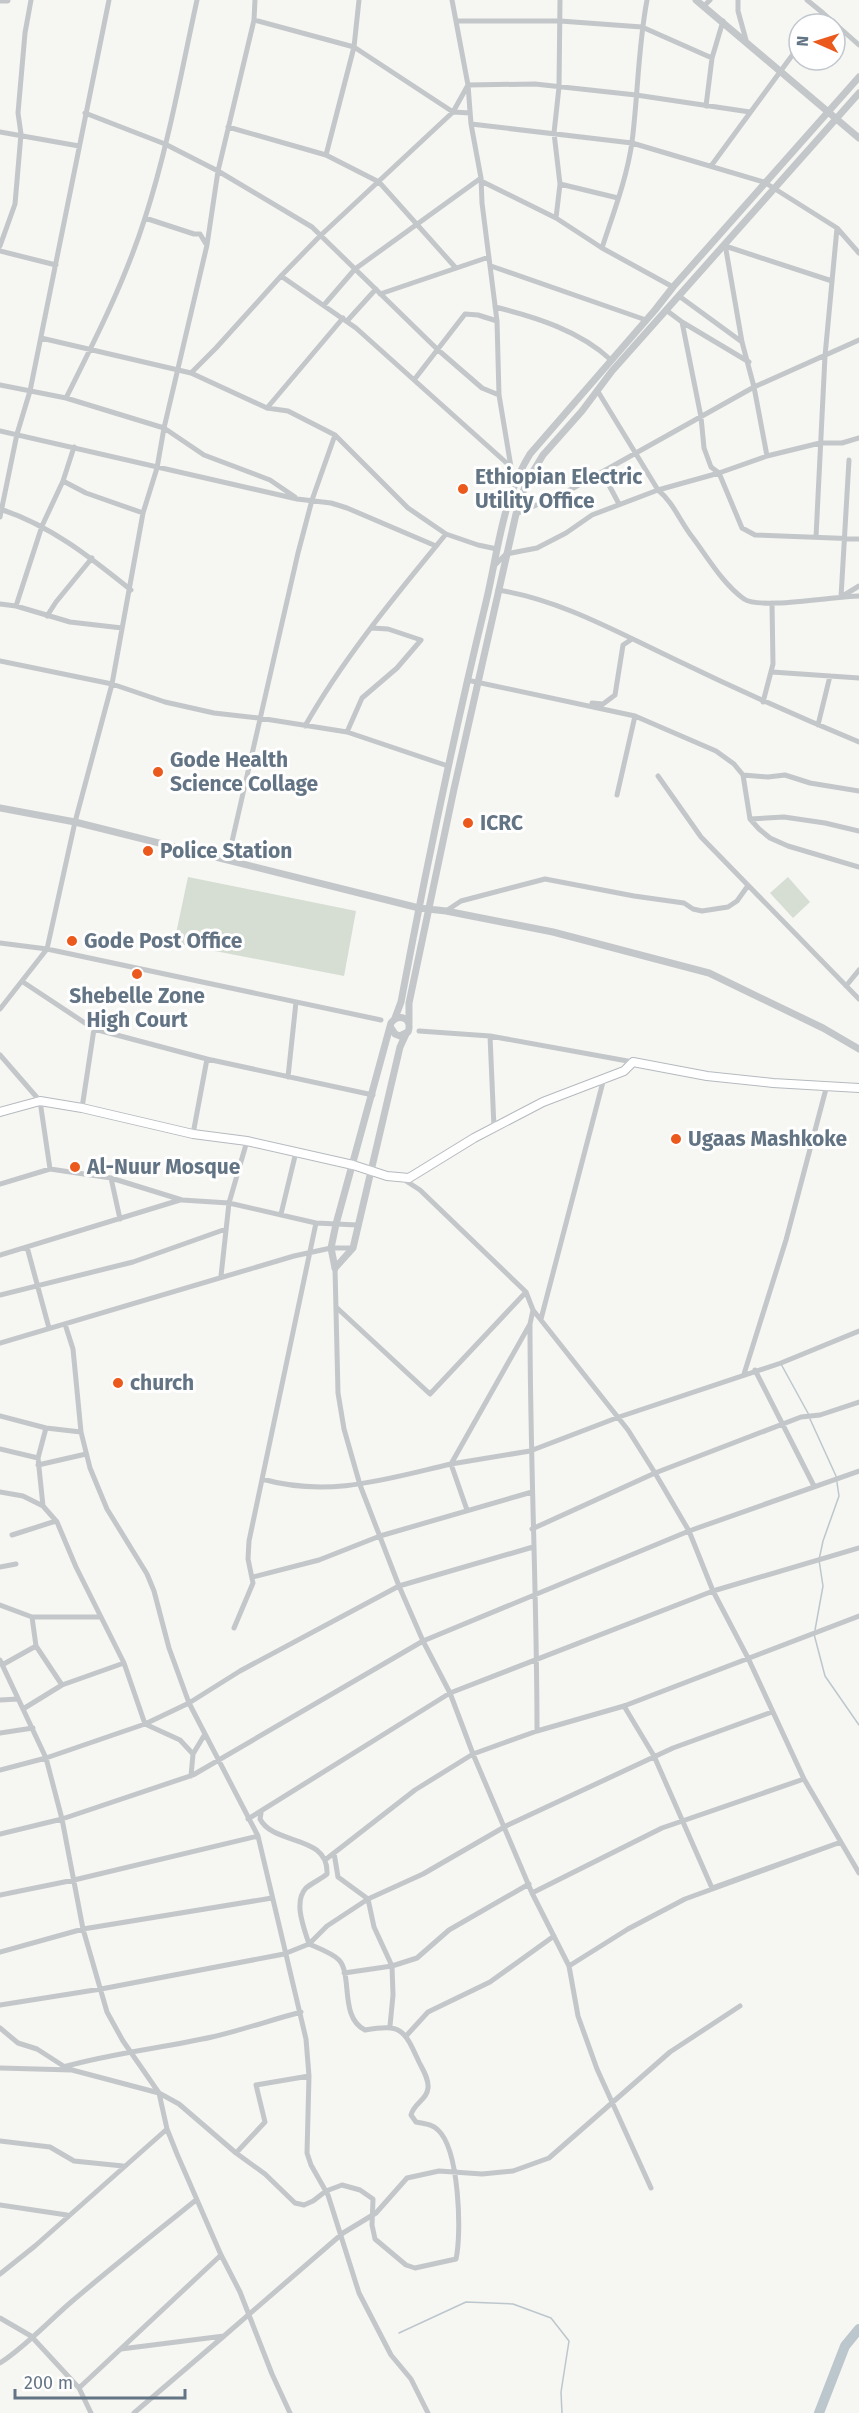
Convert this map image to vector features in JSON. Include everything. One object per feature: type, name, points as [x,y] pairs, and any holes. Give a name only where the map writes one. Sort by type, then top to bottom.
[{"type":"main road","points":[[0,1112],[40,1101],[82,1108],[193,1134],[247,1141],[402,1178],[414,1176],[494,1128],[543,1102],[624,1071],[633,1062],[716,1077],[859,1088]]},
{"type":"street","points":[[0,0],[7,0]]},
{"type":"street","points":[[0,246],[15,204],[21,134],[18,113],[25,33],[31,0]]},
{"type":"street","points":[[0,517],[17,434],[30,392],[85,113],[110,0]]},
{"type":"street","points":[[66,398],[91,349],[127,267],[145,218],[165,144],[196,0]]},
{"type":"street","points":[[0,1009],[47,950],[75,822],[112,684],[131,590],[143,513],[157,468],[164,428],[207,245],[218,171],[254,20],[255,0]]},
{"type":"street","points":[[326,155],[354,47],[359,0]]},
{"type":"street","points":[[452,0],[468,85],[471,124],[481,179],[495,307],[499,395],[511,467],[512,491]]},
{"type":"street","points":[[556,218],[560,184],[554,133],[559,87],[560,0]]},
{"type":"street","points":[[602,248],[632,143],[642,27],[647,0]]},
{"type":"street","points":[[696,0],[859,138]]},
{"type":"street","points":[[704,6],[710,0]]},
{"type":"street","points":[[738,0],[738,11],[746,40]]},
{"type":"street","points":[[807,0],[823,12]]},
{"type":"street","points":[[254,20],[354,47],[453,112],[470,113]]},
{"type":"street","points":[[457,21],[560,21],[642,27],[712,58]]},
{"type":"street","points":[[706,106],[712,58],[723,21]]},
{"type":"street","points":[[847,34],[859,45]]},
{"type":"street","points":[[711,166],[787,62]]},
{"type":"street","points":[[651,2188],[613,2104],[578,2016],[568,1966],[532,1893],[506,1826],[473,1754],[450,1693],[423,1641],[399,1586],[360,1485],[346,1439],[339,1403],[335,1268],[331,1248],[391,1028],[401,1002],[467,680],[497,549],[512,491],[520,470],[530,454],[646,320],[661,312],[673,286],[859,77]]},
{"type":"street","points":[[468,85],[535,84],[636,95],[750,112]]},
{"type":"street","points":[[191,373],[320,236],[453,112],[468,85]]},
{"type":"street","points":[[335,1268],[353,1248],[400,1047],[407,1034],[410,1003],[454,789],[506,554],[526,483],[543,455],[661,312],[679,296],[859,93]]},
{"type":"street","points":[[85,113],[165,144],[218,171],[303,221],[437,349],[482,388],[499,395]]},
{"type":"street","points":[[471,124],[632,143],[764,182],[837,228],[859,253]]},
{"type":"street","points":[[228,127],[326,155],[379,182],[455,267]]},
{"type":"street","points":[[0,132],[79,146]]},
{"type":"street","points":[[481,179],[556,218],[602,248],[673,286]]},
{"type":"street","points":[[324,305],[354,269],[481,179]]},
{"type":"street","points":[[560,184],[618,198]]},
{"type":"street","points":[[145,218],[200,234],[207,245]]},
{"type":"street","points":[[816,537],[825,356],[837,228]]},
{"type":"street","points":[[725,245],[832,281]]},
{"type":"street","points":[[725,245],[742,342],[749,362],[767,456]]},
{"type":"street","points":[[0,251],[56,265]]},
{"type":"street","points":[[267,408],[345,320],[378,291],[489,256]]},
{"type":"street","points":[[491,266],[646,320]]},
{"type":"street","points":[[684,274],[693,280]]},
{"type":"street","points":[[281,276],[345,320],[511,467]]},
{"type":"street","points":[[679,296],[742,342]]},
{"type":"street","points":[[495,307],[516,312],[568,331],[611,360]]},
{"type":"street","points":[[661,312],[749,362]]},
{"type":"street","points":[[414,380],[465,314],[478,315],[496,321]]},
{"type":"street","points":[[682,322],[701,417],[704,448],[711,467],[719,473],[742,528],[755,535],[859,539]]},
{"type":"street","points":[[41,338],[179,369],[267,408],[288,411],[335,435],[408,508],[446,534],[497,549]]},
{"type":"street","points":[[516,514],[568,491],[754,387],[859,340]]},
{"type":"street","points":[[0,385],[66,398],[164,428],[204,455],[270,480],[297,499]]},
{"type":"street","points":[[597,390],[658,490],[670,499],[680,522],[746,600],[772,603],[859,596]]},
{"type":"street","points":[[0,431],[157,468],[347,508],[436,546]]},
{"type":"street","points":[[228,859],[259,718],[312,500],[335,435]]},
{"type":"street","points":[[493,567],[506,554],[537,548],[566,533],[582,521],[658,490],[719,473],[767,456],[820,443],[842,443],[859,438]]},
{"type":"street","points":[[16,606],[42,526],[63,481],[74,447]]},
{"type":"street","points":[[842,597],[849,460]]},
{"type":"street","points":[[602,472],[619,504]]},
{"type":"street","points":[[63,481],[86,493],[143,513]]},
{"type":"street","points":[[1,509],[42,526],[92,558],[131,590]]},
{"type":"street","points":[[305,726],[326,689],[446,534]]},
{"type":"street","points":[[47,616],[92,558]]},
{"type":"street","points":[[842,597],[859,586]]},
{"type":"street","points":[[498,590],[523,594],[571,610],[763,702],[859,742]]},
{"type":"street","points":[[0,603],[70,622],[122,628]]},
{"type":"street","points":[[763,702],[772,672],[772,603]]},
{"type":"street","points":[[347,732],[362,698],[397,668],[421,640],[388,629],[372,628]]},
{"type":"street","points":[[478,633],[488,635]]},
{"type":"street","points":[[581,703],[603,704],[612,699],[615,695],[623,645],[632,639]]},
{"type":"street","points":[[0,661],[112,684],[165,702],[209,712],[347,732],[448,766]]},
{"type":"street","points":[[772,672],[859,678]]},
{"type":"street","points":[[818,725],[830,676]]},
{"type":"street","points":[[467,680],[635,716],[716,752],[734,764],[743,775],[750,819],[759,829],[779,842],[859,867]]},
{"type":"street","points":[[617,795],[635,716]]},
{"type":"street","points":[[743,775],[768,777],[785,775],[810,783],[859,791]]},
{"type":"street","points":[[658,776],[701,837],[859,999]]},
{"type":"street","points":[[444,787],[454,789]]},
{"type":"street","points":[[0,808],[75,822],[419,908],[446,911],[553,932],[709,973],[823,1028],[859,1049]]},
{"type":"street","points":[[750,819],[784,817],[859,831]]},
{"type":"street","points":[[428,865],[439,867]]},
{"type":"street","points":[[446,911],[461,901],[545,879],[684,903],[693,909],[702,911],[728,907],[737,901],[747,886]]},
{"type":"street","points":[[0,943],[47,950],[381,1020],[405,1018],[419,1031]]},
{"type":"street","points":[[846,986],[859,969]]},
{"type":"street","points":[[23,982],[94,1029],[207,1059],[373,1095]]},
{"type":"street","points":[[288,1077],[296,1002]]},
{"type":"street","points":[[381,1020],[397,1036],[419,1031],[490,1036],[633,1062]]},
{"type":"street","points":[[82,1108],[94,1029]]},
{"type":"street","points":[[490,1036],[494,1128]]},
{"type":"street","points":[[0,1055],[40,1101],[50,1169]]},
{"type":"street","points":[[193,1134],[207,1059]]},
{"type":"street","points":[[541,1319],[604,1078]]},
{"type":"street","points":[[744,1374],[786,1240],[827,1085]]},
{"type":"street","points":[[222,1276],[229,1203],[247,1141]]},
{"type":"street","points":[[281,1214],[296,1152]]},
{"type":"street","points":[[0,1184],[50,1169],[111,1178],[182,1200],[229,1203],[316,1223],[357,1225]]},
{"type":"street","points":[[111,1178],[120,1219]]},
{"type":"street","points":[[402,1178],[420,1190],[526,1292],[533,1310],[619,1417],[689,1532],[713,1591],[748,1658],[804,1779],[859,1873]]},
{"type":"street","points":[[0,1255],[182,1200]]},
{"type":"street","points":[[234,1628],[253,1583],[248,1559],[249,1541],[316,1223]]},
{"type":"street","points":[[0,1295],[134,1262],[226,1229]]},
{"type":"street","points":[[27,1247],[49,1328]]},
{"type":"street","points":[[0,1343],[309,1252],[331,1248],[353,1248]]},
{"type":"street","points":[[336,1307],[430,1394],[526,1292]]},
{"type":"street","points":[[533,1310],[530,1324],[531,1451],[537,1731]]},
{"type":"street","points":[[64,1324],[73,1349],[81,1432],[86,1454],[108,1509],[147,1574],[154,1591],[169,1648],[189,1702],[258,1836],[284,1954],[301,2012],[306,2039],[309,2076],[307,2153],[311,2165],[326,2191],[359,2293],[391,2355],[411,2379],[428,2413]]},
{"type":"street","points":[[467,1510],[451,1464],[530,1324]]},
{"type":"street","points":[[262,1479],[285,1486],[314,1489],[360,1485],[451,1464],[531,1451],[619,1417],[781,1363],[859,1331]]},
{"type":"street","points":[[755,1370],[814,1486]]},
{"type":"street","points":[[532,1529],[655,1473],[801,1417],[820,1415],[859,1402]]},
{"type":"street","points":[[0,1416],[46,1428],[81,1432]]},
{"type":"street","points":[[43,1506],[38,1458],[46,1428]]},
{"type":"street","points":[[0,1449],[38,1458]]},
{"type":"street","points":[[38,1465],[86,1454]]},
{"type":"street","points":[[0,1834],[62,1819],[191,1776],[423,1641],[689,1532],[859,1472]]},
{"type":"street","points":[[0,1492],[22,1496],[43,1506],[56,1521],[124,1664],[145,1725],[180,1740],[193,1754]]},
{"type":"street","points":[[253,1577],[318,1560],[380,1536],[532,1492]]},
{"type":"street","points":[[12,1535],[56,1521]]},
{"type":"street","points":[[0,1770],[46,1758],[145,1725],[399,1586],[533,1547]]},
{"type":"street","points":[[248,1819],[450,1693],[713,1591],[859,1548]]},
{"type":"street","points":[[0,1567],[16,1564]]},
{"type":"street","points":[[0,1605],[32,1617],[100,1617]]},
{"type":"street","points":[[326,1860],[415,1790],[473,1754],[537,1731],[624,1706],[859,1616]]},
{"type":"street","points":[[32,1617],[36,1646],[62,1685]]},
{"type":"street","points":[[36,1646],[1,1662],[46,1758],[62,1819],[83,1929],[107,2012],[123,2041],[159,2093],[167,2129],[196,2200],[250,2315],[272,2374],[290,2413]]},
{"type":"street","points":[[23,1709],[62,1685],[124,1664]]},
{"type":"street","points":[[0,1700],[18,1699]]},
{"type":"street","points":[[624,1706],[654,1756],[712,1888]]},
{"type":"street","points":[[0,2005],[101,1989],[284,1954],[309,1944],[327,1926],[368,1899],[423,1874],[506,1826],[654,1756],[772,1712]]},
{"type":"street","points":[[0,1733],[33,1728]]},
{"type":"street","points":[[191,1776],[193,1754],[205,1734]]},
{"type":"street","points":[[532,1893],[662,1828],[804,1779]]},
{"type":"street","points":[[0,2028],[18,2043],[36,2049],[63,2067],[159,2093],[178,2104],[236,2153],[265,2174],[295,2203],[304,2205],[338,2185],[347,2185],[366,2193],[373,2199],[372,2225],[375,2239],[406,2265],[415,2268],[456,2259],[458,2223],[452,2154],[444,2136],[431,2124],[413,2120],[411,2115],[414,2108],[425,2098],[429,2086],[407,2035],[390,2026],[365,2030],[357,2026],[353,2020],[344,1967],[338,1959],[309,1944],[303,1930],[300,1899],[307,1887],[327,1874],[326,1860],[305,1843],[266,1827],[260,1819],[261,1813]]},
{"type":"street","points":[[0,1895],[74,1880],[258,1836]]},
{"type":"street","points":[[568,1966],[628,1929],[685,1899],[841,1842]]},
{"type":"street","points":[[334,1853],[338,1877],[368,1899],[374,1927],[392,1966],[393,1995],[390,2026]]},
{"type":"street","points":[[344,1973],[392,1966],[417,1958],[449,1930],[528,1884]]},
{"type":"street","points":[[0,1952],[83,1929],[272,1898]]},
{"type":"street","points":[[407,2035],[428,2012],[490,1982],[554,1936]]},
{"type":"street","points":[[134,2413],[340,2235],[372,2215],[407,2178],[439,2171],[482,2174],[513,2171],[549,2158],[670,2052],[740,2006]]},
{"type":"street","points":[[63,2067],[100,2056],[133,2053],[214,2036],[301,2012]]},
{"type":"street","points":[[0,2068],[72,2070]]},
{"type":"street","points":[[236,2153],[265,2122],[256,2085],[309,2076]]},
{"type":"street","points":[[0,2274],[35,2246],[67,2215],[167,2129]]},
{"type":"street","points":[[0,2141],[50,2147],[74,2161],[124,2166]]},
{"type":"street","points":[[0,2363],[15,2354],[31,2336],[196,2200]]},
{"type":"street","points":[[0,2205],[67,2215]]},
{"type":"street","points":[[79,2388],[221,2255]]},
{"type":"street","points":[[0,2319],[31,2336],[79,2388],[91,2413]]},
{"type":"street","points":[[121,2349],[224,2336]]},
{"type":"street","points":[[0,2357],[15,2354]]},
{"type":"shaded area","points":[[188,877],[356,911],[344,976],[174,943]]},
{"type":"shaded area","points":[[788,877],[810,902],[793,918],[770,893]]},
{"type":"waterway","points":[[781,1364],[809,1415]]},
{"type":"waterway","points":[[810,1419],[836,1476],[839,1496],[823,1541],[819,1560],[823,1586],[815,1630]]},
{"type":"waterway","points":[[814,1634],[825,1676],[859,1725]]},
{"type":"waterway","points":[[399,2333],[466,2302],[513,2304],[551,2318],[569,2341],[561,2392],[562,2413]]},
{"type":"waterway","points":[[819,2413],[845,2346],[859,2329]]},
{"type":"place","name":"Ethiopian Electric Utility Office","points":[[463,489]]},
{"type":"place","name":"Gode Health Science Collage","points":[[158,772]]},
{"type":"place","name":"ICRC","points":[[468,823]]},
{"type":"place","name":"Police Station","points":[[148,851]]},
{"type":"place","name":"Gode Post Office","points":[[72,941]]},
{"type":"place","name":"Shebelle Zone High Court","points":[[137,974]]},
{"type":"place","name":"Ugaas Mashkoke","points":[[676,1139]]},
{"type":"place","name":"Al-Nuur Mosque","points":[[75,1167]]},
{"type":"place","name":"church","points":[[118,1383]]}]
